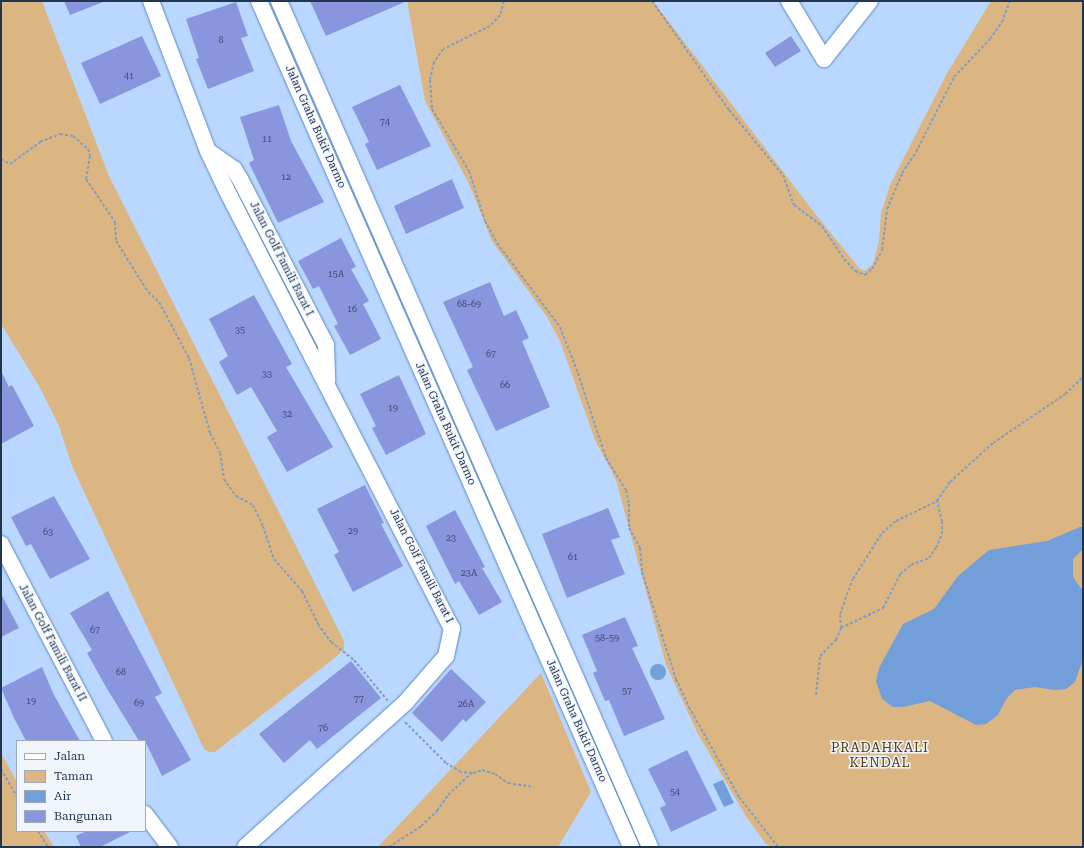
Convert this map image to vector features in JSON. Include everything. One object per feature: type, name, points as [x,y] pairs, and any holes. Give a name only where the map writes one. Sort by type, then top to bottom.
[{"type":"street","name":"Jalan Golf Famili Barat I","points":[[152,1],[208,151],[248,235],[327,381],[452,628],[446,656],[396,712],[245,847]]},
{"type":"street","name":"Jalan Graha Bukit Darmo","points":[[259,1],[631,847]]},
{"type":"street","name":"Jalan Graha Bukit Darmo","points":[[279,1],[650,847]]},
{"type":"street","points":[[790,1],[824,59],[870,1]]},
{"type":"street","name":"Jalan Golf Famili Barat II","points":[[1,544],[103,740]]},
{"type":"street","points":[[146,815],[170,847]]},
{"type":"path","points":[[504,1],[500,15],[490,26],[443,49],[434,62],[430,80],[432,109],[469,171],[485,221],[497,243],[560,327],[578,373],[600,445],[626,490],[630,504],[629,528],[640,548],[642,572],[676,679],[689,707],[739,797],[778,847]]},
{"type":"path","points":[[652,1],[728,110],[783,175],[794,205],[822,226],[844,259],[855,271],[865,275],[872,269],[882,250],[887,209],[902,173],[916,152],[954,77],[990,39],[1002,22],[1010,1]]},
{"type":"path","points":[[1,159],[10,164],[40,142],[60,134],[73,136],[88,149],[86,179],[115,222],[116,241],[148,292],[159,302],[189,358],[210,433],[220,453],[224,479],[229,489],[253,505],[263,526],[274,559],[302,591],[318,624],[331,642],[354,660],[396,712],[446,763],[461,772],[472,773],[482,770],[495,774],[508,783],[534,787]]},
{"type":"path","points":[[816,695],[820,656],[836,640],[841,628],[840,614],[853,579],[882,533],[902,518],[937,501],[950,482],[968,464],[1065,394],[1083,377]]},
{"type":"path","points":[[841,628],[883,608],[900,574],[911,565],[929,558],[936,548],[942,534],[942,522],[937,501]]},
{"type":"path","points":[[1,769],[16,795]]},
{"type":"path","points":[[389,847],[421,826],[437,811],[448,795],[472,773]]},
{"type":"path","points":[[39,832],[48,847]]},
{"type":"green space","points":[[1,1],[42,1],[109,176],[344,641],[344,649],[337,656],[215,752],[209,752],[204,749],[72,466],[59,426],[39,386],[1,324]]},
{"type":"green space","points":[[407,1],[653,1],[816,215],[860,269],[865,271],[873,264],[879,241],[881,213],[890,185],[946,75],[991,1],[1083,1],[1083,847],[770,847],[765,843],[745,815],[697,732],[666,665],[616,480],[595,440],[560,341],[547,317],[492,241],[469,184],[425,101]]},
{"type":"green space","points":[[541,673],[591,792],[558,847],[378,847]]},
{"type":"green space","points":[[1,753],[16,780],[16,832],[45,832],[54,847],[1,847]]},
{"type":"water","points":[[1083,527],[1083,549],[1073,559],[1073,577],[1083,591],[1083,659],[1075,682],[1066,689],[1054,690],[1035,687],[1015,690],[1006,699],[998,715],[986,724],[976,725],[930,701],[903,707],[893,707],[882,699],[876,681],[879,668],[903,624],[934,609],[958,576],[989,550],[1047,541]]},
{"type":"water","points":[[655,664],[661,664],[666,669],[664,678],[661,680],[655,680],[650,675],[650,669]]},
{"type":"water","points":[[723,780],[734,803],[724,807],[713,784]]},
{"type":"building","points":[[64,1],[103,1],[103,2],[70,15]]},
{"type":"building","points":[[310,1],[407,1],[326,36]]},
{"type":"building","points":[[236,2],[248,36],[241,38],[254,71],[208,89],[196,59],[199,58],[186,19]]},
{"type":"building","points":[[142,36],[161,76],[100,104],[81,63]]},
{"type":"building","points":[[791,36],[801,51],[775,67],[765,53]]},
{"type":"building","points":[[400,85],[431,146],[377,170],[365,144],[369,142],[352,107]]},
{"type":"building","points":[[279,105],[291,141],[324,202],[278,223],[249,163],[254,160],[240,117]]},
{"type":"building","points":[[452,179],[464,208],[406,234],[394,206]]},
{"type":"building","points":[[341,238],[356,267],[351,269],[369,301],[363,304],[381,339],[350,355],[334,326],[338,324],[319,286],[313,289],[298,261]]},
{"type":"building","points":[[490,282],[504,316],[516,310],[529,338],[522,341],[550,407],[496,431],[467,370],[473,367],[443,302]]},
{"type":"building","points":[[254,295],[292,364],[286,367],[333,447],[287,472],[267,437],[277,431],[251,387],[237,395],[219,362],[228,356],[209,319]]},
{"type":"building","points":[[1,371],[9,387],[12,385],[34,426],[1,444]]},
{"type":"building","points":[[399,375],[426,434],[386,455],[372,428],[376,426],[360,394]]},
{"type":"building","points":[[365,485],[384,523],[381,524],[403,566],[353,592],[334,555],[339,552],[317,509]]},
{"type":"building","points":[[54,496],[90,559],[50,579],[31,544],[26,546],[11,517]]},
{"type":"building","points":[[608,508],[620,537],[611,540],[625,574],[567,598],[542,534]]},
{"type":"building","points":[[455,510],[485,567],[482,568],[502,602],[479,615],[459,581],[455,584],[426,526]]},
{"type":"building","points":[[108,591],[162,693],[155,697],[191,760],[162,776],[146,743],[146,740],[138,740],[106,687],[87,653],[92,650],[70,613]]},
{"type":"building","points":[[1,594],[19,628],[1,637]]},
{"type":"building","points":[[625,617],[638,646],[632,648],[665,719],[624,736],[609,700],[605,701],[593,673],[597,671],[582,635]]},
{"type":"building","points":[[351,661],[381,698],[317,749],[310,740],[284,763],[259,734]]},
{"type":"building","points":[[42,667],[54,695],[79,740],[25,740],[1,688]]},
{"type":"building","points":[[451,669],[486,702],[466,722],[463,719],[442,742],[412,713]]},
{"type":"building","points":[[687,750],[717,810],[671,832],[660,808],[666,805],[648,769]]},
{"type":"building","points":[[85,832],[130,832],[100,847],[81,847],[76,836]]},
{"type":"district","name":"PRADAHKALI KENDAL","points":[[880,756]]}]
